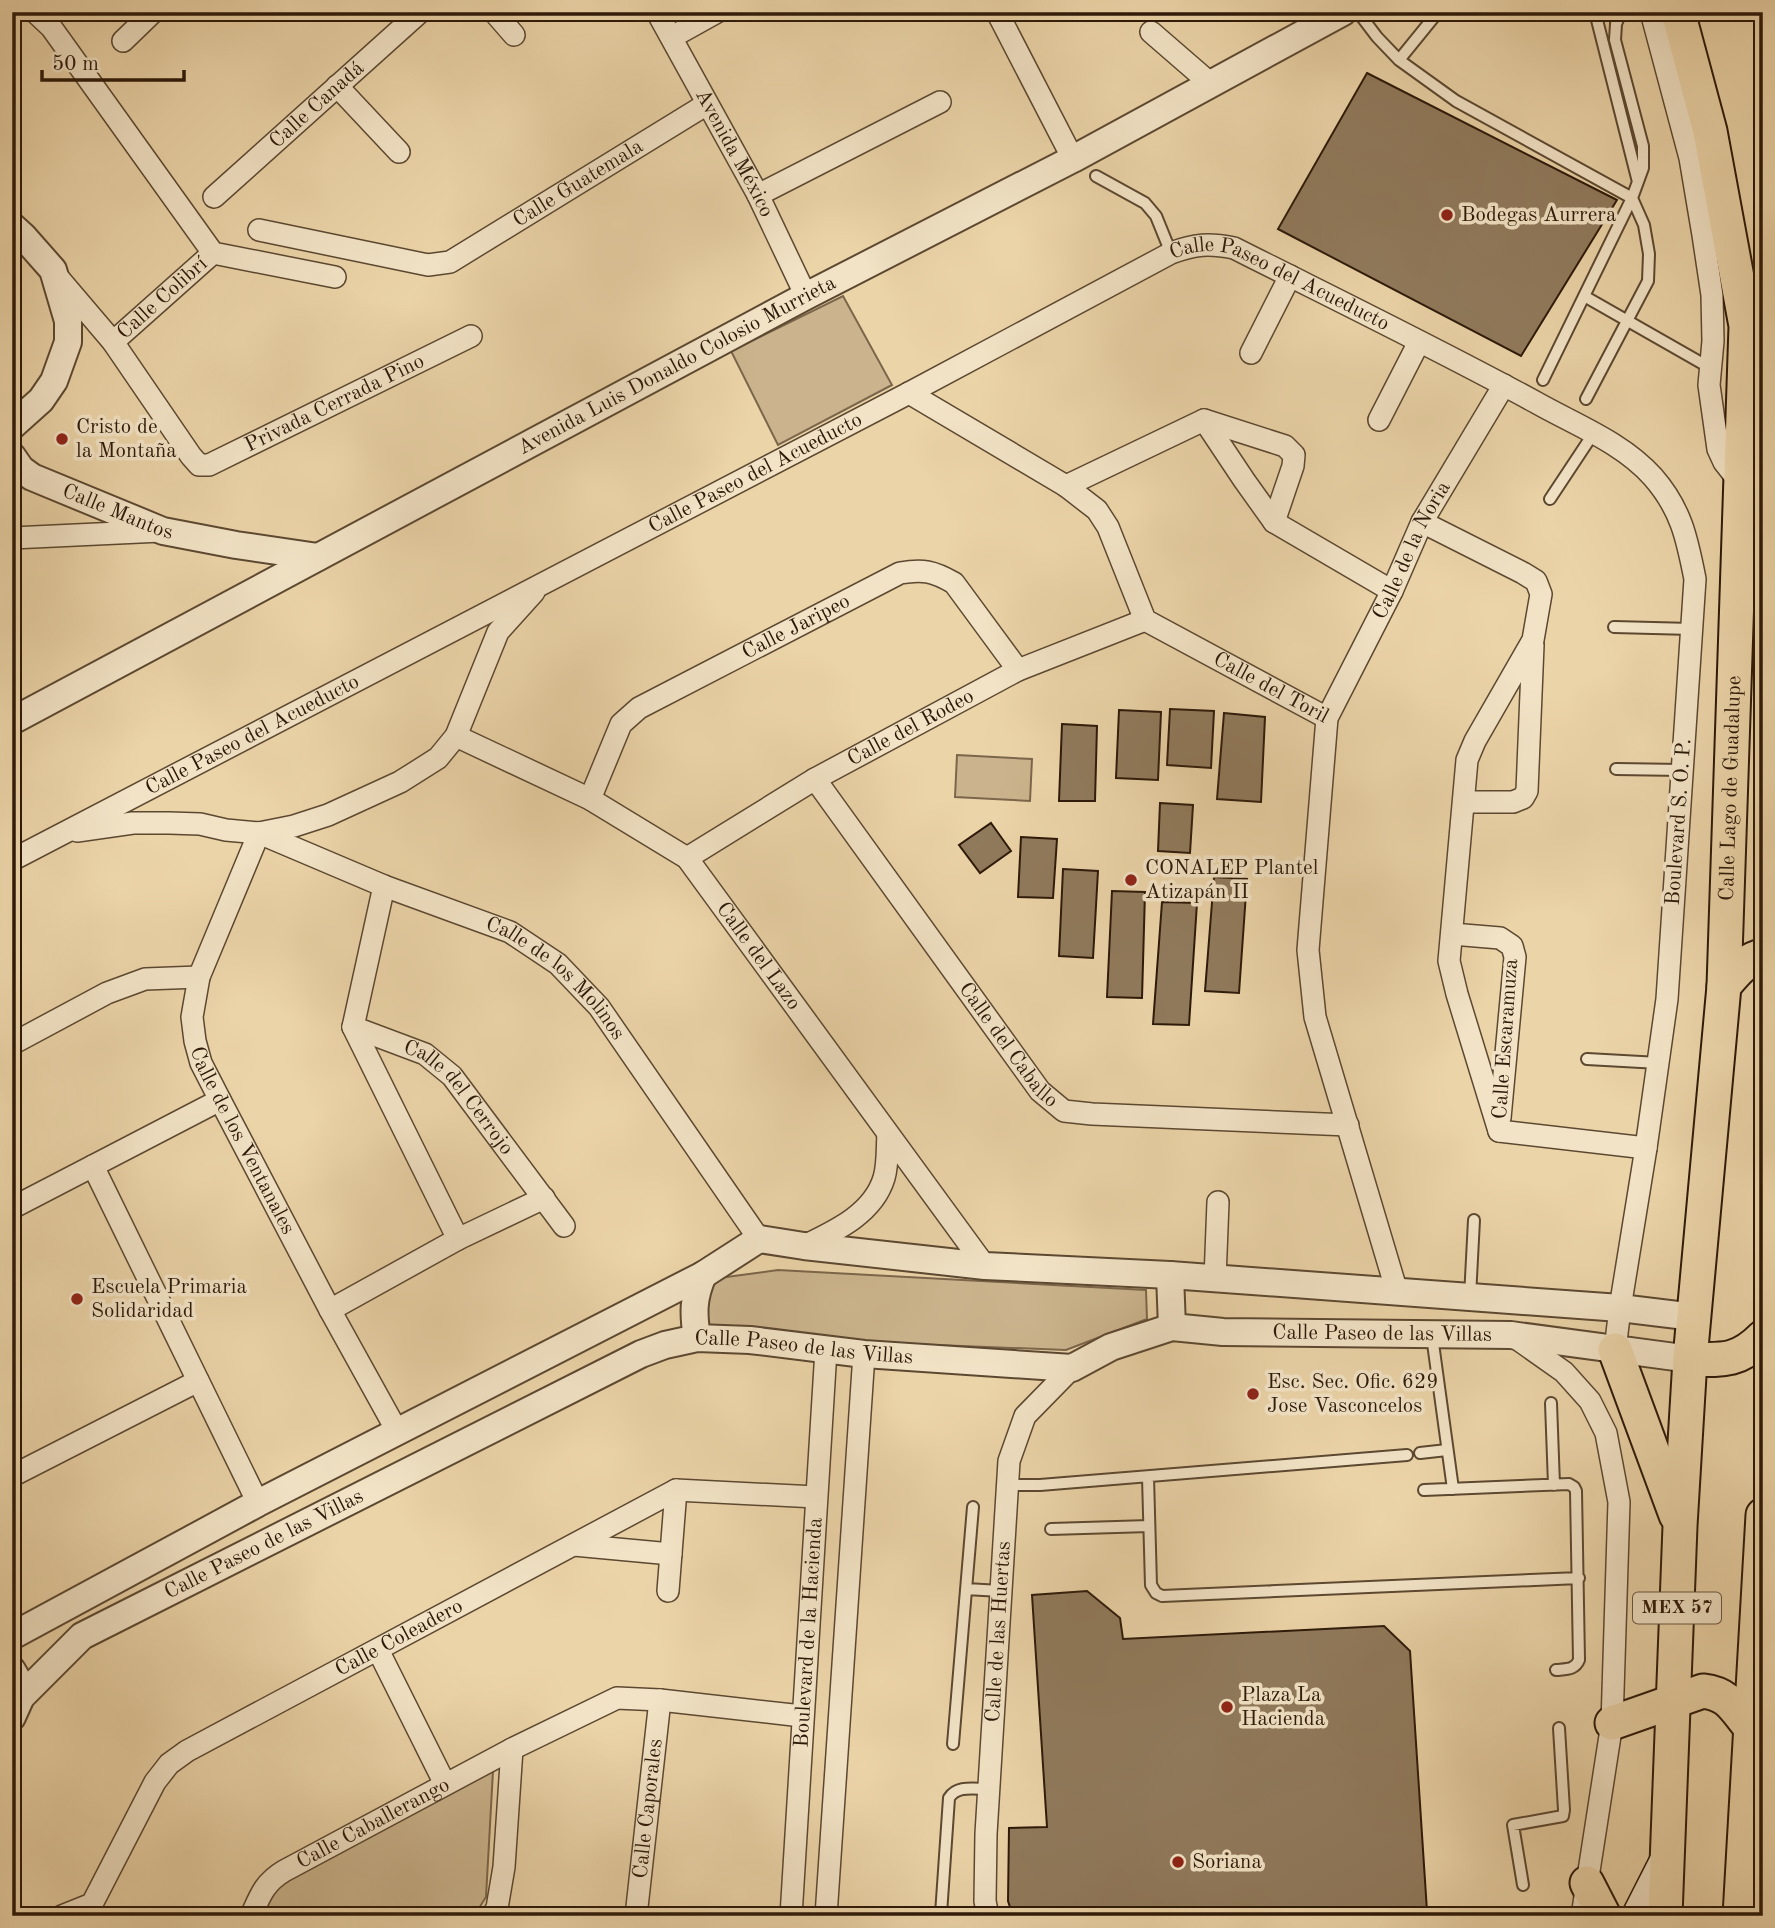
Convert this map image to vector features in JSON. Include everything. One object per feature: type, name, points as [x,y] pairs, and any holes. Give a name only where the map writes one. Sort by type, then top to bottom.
[{"type":"main road","name":"Calle Lago de Guadalupe","points":[[1678,12],[1710,131],[1754,337],[1742,485],[1724,986],[1690,1359]]},
{"type":"main road","points":[[1724,986],[1739,968],[1754,957],[1763,956]]},
{"type":"main road","points":[[1690,1359],[1724,1360],[1741,1354],[1763,1337]]},
{"type":"main road","points":[[1615,1350],[1680,1526]]},
{"type":"main road","name":"MEX 57","points":[[1665,1916],[1680,1526],[1690,1359]]},
{"type":"main road","points":[[1740,1916],[1749,1832],[1763,1515]]},
{"type":"main road","points":[[1612,1723],[1703,1691],[1718,1693],[1754,1718]]},
{"type":"main road","points":[[1637,1916],[1667,1857]]},
{"type":"main road","points":[[1724,1916],[1743,1879]]},
{"type":"main road","points":[[1585,1900],[1604,1916]]},
{"type":"street","points":[[35,12],[51,27],[214,253],[335,277]]},
{"type":"street","points":[[123,41],[153,12]]},
{"type":"street","name":"Calle Canadá","points":[[214,197],[420,12]]},
{"type":"street","points":[[494,12],[514,34]]},
{"type":"street","name":"Avenida México","points":[[657,12],[758,195],[806,296]]},
{"type":"street","points":[[671,37],[717,12]]},
{"type":"street","points":[[998,12],[1073,159]]},
{"type":"street","points":[[1651,12],[1690,158],[1712,295],[1713,341],[1709,385],[1718,449],[1724,462],[1742,485]]},
{"type":"street","name":"Avenida Luis Donaldo Colosio Murrieta","points":[[12,721],[806,296],[1073,159],[1343,13]]},
{"type":"street","points":[[1151,32],[1211,84]]},
{"type":"street","points":[[337,86],[399,152]]},
{"type":"street","points":[[758,195],[940,102]]},
{"type":"street","name":"Calle Guatemala","points":[[259,230],[428,265],[450,262],[706,104]]},
{"type":"street","points":[[16,235],[53,270],[113,342]]},
{"type":"street","name":"Calle Paseo del Acueducto","points":[[12,860],[61,834],[113,816],[544,582],[909,393],[1171,253],[1191,246],[1215,244],[1234,248],[1504,385]]},
{"type":"street","name":"Calle Colibrí","points":[[113,342],[214,253]]},
{"type":"street","points":[[12,426],[41,400],[54,380],[68,342],[68,321],[53,270]]},
{"type":"street","points":[[1251,353],[1290,276]]},
{"type":"street","name":"Privada Cerrada Pino","points":[[113,342],[191,456],[199,465],[209,465],[471,335]]},
{"type":"street","points":[[1379,420],[1419,342]]},
{"type":"street","name":"Boulevard S. O. P.","points":[[1504,385],[1622,449],[1652,477],[1674,506],[1687,537],[1695,579],[1667,999],[1615,1350]]},
{"type":"street","name":"Calle de la Noria","points":[[1327,718],[1392,591],[1422,522],[1504,385]]},
{"type":"street","points":[[909,393],[1066,485],[1097,510],[1108,527],[1145,620]]},
{"type":"street","points":[[1066,485],[1204,420],[1285,446],[1294,455],[1293,466],[1274,522]]},
{"type":"street","points":[[1204,420],[1274,522],[1392,591]]},
{"type":"street","name":"Calle Mantos","points":[[12,456],[22,470],[32,477],[163,531],[318,557]]},
{"type":"street","points":[[1422,522],[1536,581],[1541,594],[1533,640],[1527,791],[1523,799],[1513,802],[1465,802]]},
{"type":"street","points":[[12,538],[163,531]]},
{"type":"street","name":"Calle Jaripeo","points":[[590,799],[621,724],[639,708],[900,573],[922,569],[954,583],[1018,670]]},
{"type":"street","name":"Calle de los Molinos","points":[[259,833],[328,815],[400,782],[438,758],[456,736],[498,632],[544,582]]},
{"type":"street","name":"Calle del Rodeo","points":[[687,858],[815,779],[1018,670],[1145,620]]},
{"type":"street","name":"Calle del Toril","points":[[1145,620],[1327,718],[1308,950],[1315,1017],[1397,1292]]},
{"type":"street","points":[[1499,1131],[1449,961],[1467,760],[1475,741],[1533,640]]},
{"type":"street","name":"Calle del Lazo","points":[[456,736],[590,799],[687,858],[985,1266]]},
{"type":"street","name":"Calle del Caballo","points":[[815,779],[1040,1091],[1064,1111],[1348,1125]]},
{"type":"street","name":"Calle de los Molinos","points":[[113,816],[133,823],[200,824],[259,833],[384,886],[510,932],[558,964],[599,1007],[759,1238]]},
{"type":"street","name":"Calle de los Ventanales","points":[[259,833],[199,977],[192,1017],[195,1041],[201,1063],[220,1100],[397,1431]]},
{"type":"street","points":[[353,1027],[384,886]]},
{"type":"street","name":"Calle Escaramuza","points":[[1452,934],[1500,938],[1512,946],[1515,957],[1499,1131],[1646,1148]]},
{"type":"street","points":[[12,1044],[107,993],[145,979],[199,977]]},
{"type":"street","name":"Calle del Cerrojo","points":[[353,1027],[425,1055],[452,1076],[564,1226]]},
{"type":"street","name":"Calle del Cerrojo","points":[[353,1027],[458,1239]]},
{"type":"street","points":[[12,1208],[220,1100]]},
{"type":"street","points":[[804,1246],[842,1228],[872,1203],[885,1177],[888,1134]]},
{"type":"street","points":[[93,1166],[258,1503]]},
{"type":"street","points":[[330,1310],[458,1239],[544,1198]]},
{"type":"street","points":[[1215,1279],[1218,1202]]},
{"type":"street","name":"Calle Paseo de las Villas","points":[[12,1636],[258,1503],[703,1275],[759,1238],[804,1246],[985,1266],[1170,1275],[1620,1308],[1694,1317]]},
{"type":"street","points":[[697,1338],[694,1305],[696,1291],[703,1275]]},
{"type":"street","points":[[1170,1275],[1172,1327]]},
{"type":"street","points":[[1513,1300],[1511,1335],[1564,1372],[1590,1401],[1606,1433],[1619,1502],[1612,1723],[1585,1900]]},
{"type":"street","name":"Calle Paseo de las Villas","points":[[17,1707],[82,1636],[641,1354],[697,1338],[750,1340],[864,1354],[1072,1368],[1111,1346],[1172,1327],[1223,1332],[1511,1335],[1690,1359]]},
{"type":"street","name":"Boulevard de la Hacienda","points":[[791,1916],[795,1715],[816,1497],[826,1350]]},
{"type":"street","name":"Boulevard de la Hacienda","points":[[826,1916],[864,1354]]},
{"type":"street","name":"Calle de las Huertas","points":[[988,1916],[985,1901],[989,1789],[1009,1461],[1025,1416],[1072,1368]]},
{"type":"street","points":[[12,1476],[198,1381]]},
{"type":"street","points":[[668,1591],[676,1490],[816,1497]]},
{"type":"street","name":"Calle Coleadero","points":[[62,1916],[94,1910],[155,1782],[169,1764],[187,1751],[676,1490]]},
{"type":"street","points":[[574,1545],[671,1554]]},
{"type":"street","points":[[378,1650],[445,1784]]},
{"type":"street","points":[[12,1670],[19,1682],[17,1707]]},
{"type":"street","name":"Calle Caballerango","points":[[251,1916],[264,1888],[272,1878],[512,1749],[617,1698],[795,1715]]},
{"type":"street","name":"Calle Caporales","points":[[636,1916],[660,1700]]},
{"type":"street","points":[[492,1916],[497,1908],[504,1867],[512,1749]]},
{"type":"lane","points":[[1399,60],[1438,12]]},
{"type":"lane","points":[[1595,12],[1638,182]]},
{"type":"lane","points":[[1543,380],[1632,198],[1643,169],[1643,146],[1615,40],[1616,24],[1621,12]]},
{"type":"lane","points":[[1343,13],[1377,37],[1399,60],[1455,101],[1632,198],[1644,225],[1649,254],[1648,281],[1586,400]]},
{"type":"lane","points":[[1096,176],[1145,203],[1156,216],[1171,253]]},
{"type":"lane","points":[[1584,296],[1712,369]]},
{"type":"lane","points":[[1550,499],[1593,434]]},
{"type":"lane","points":[[1614,627],[1692,629]]},
{"type":"lane","points":[[1616,769],[1682,770]]},
{"type":"lane","points":[[1587,1059],[1659,1063]]},
{"type":"lane","points":[[1470,1297],[1474,1220]]},
{"type":"lane","points":[[1432,1334],[1452,1489]]},
{"type":"lane","points":[[1550,1403],[1554,1485]]},
{"type":"lane","points":[[1420,1453],[1447,1450]]},
{"type":"lane","points":[[1008,1485],[1040,1485],[1407,1455]]},
{"type":"lane","points":[[1148,1476],[1151,1586],[1163,1596],[1579,1578]]},
{"type":"lane","points":[[1424,1490],[1569,1484],[1574,1487],[1579,1578],[1579,1660],[1577,1666],[1556,1670]]},
{"type":"lane","points":[[953,1744],[972,1507]]},
{"type":"lane","points":[[1051,1529],[1149,1526]]},
{"type":"lane","points":[[966,1589],[1001,1591]]},
{"type":"lane","points":[[1523,1885],[1513,1825],[1563,1816],[1559,1728]]},
{"type":"lane","points":[[941,1914],[949,1798],[953,1791],[960,1789],[989,1789]]},
{"type":"shaded area","points":[[843,296],[892,385],[778,445],[731,351]]},
{"type":"shaded area","points":[[957,755],[1032,759],[1030,801],[955,797]]},
{"type":"shaded area","points":[[778,1270],[1146,1290],[1147,1319],[1066,1350],[886,1343],[705,1327],[704,1291],[719,1278]]},
{"type":"shaded area","points":[[493,1771],[486,1897],[474,1916],[258,1916],[272,1887]]},
{"type":"building","name":"Bodegas Aurrera","points":[[1367,73],[1617,200],[1521,356],[1278,229]]},
{"type":"building","points":[[1170,709],[1214,711],[1211,768],[1167,765]]},
{"type":"building","points":[[1119,710],[1161,712],[1158,780],[1116,778]]},
{"type":"building","points":[[1224,713],[1265,717],[1261,802],[1217,799]]},
{"type":"building","points":[[1062,724],[1097,726],[1095,801],[1059,801]]},
{"type":"building","points":[[1160,803],[1193,805],[1190,853],[1158,851]]},
{"type":"building","points":[[991,823],[1011,851],[980,873],[959,845]]},
{"type":"building","points":[[1021,837],[1057,839],[1053,898],[1018,897]]},
{"type":"building","points":[[1063,869],[1098,871],[1093,958],[1059,956]]},
{"type":"building","points":[[1214,877],[1247,879],[1239,993],[1205,991]]},
{"type":"building","points":[[1112,891],[1145,892],[1142,998],[1107,997]]},
{"type":"building","points":[[1162,902],[1197,903],[1189,1025],[1153,1024]]},
{"type":"building","name":"Plaza La Hacienda","points":[[1087,1591],[1120,1618],[1123,1639],[1384,1626],[1410,1651],[1427,1911],[1438,1911],[1438,1916],[1013,1916],[1008,1901],[1009,1828],[1047,1827],[1032,1595]]},
{"type":"place","name":"Bodegas Aurrera","points":[[1447,215]]},
{"type":"place","name":"Cristo de la Montaña","points":[[62,439]]},
{"type":"place","name":"CONALEP Plantel Atizapán II","points":[[1131,880]]},
{"type":"place","name":"Escuela Primaria Solidaridad","points":[[77,1299]]},
{"type":"place","name":"Esc. Sec. Ofic. 629 Jose Vasconcelos","points":[[1253,1394]]},
{"type":"place","name":"Plaza La Hacienda","points":[[1227,1707]]},
{"type":"place","name":"Soriana","points":[[1178,1862]]}]
